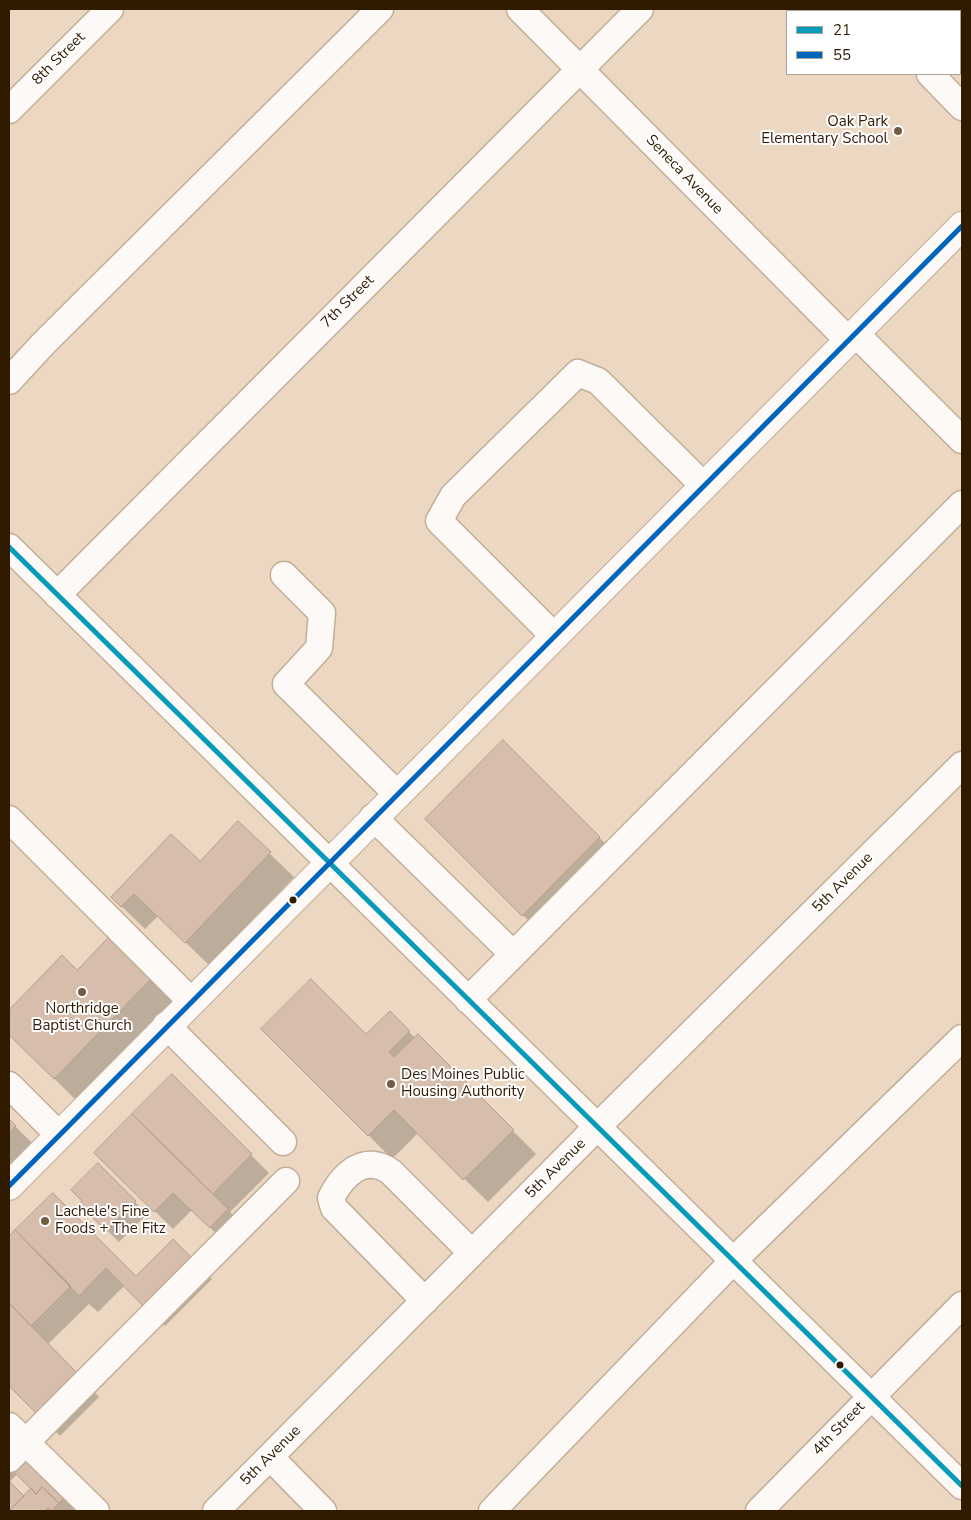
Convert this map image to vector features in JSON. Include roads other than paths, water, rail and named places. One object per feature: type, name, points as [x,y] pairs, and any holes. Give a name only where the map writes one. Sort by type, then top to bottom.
[{"type":"main road","points":[[9,1186],[166,1025],[962,226]]},
{"type":"street","name":"8th Street","points":[[9,110],[110,9]]},
{"type":"street","points":[[9,381],[43,344],[380,9]]},
{"type":"street","name":"Seneca Avenue","points":[[520,9],[852,337],[962,440]]},
{"type":"street","name":"7th Street","points":[[57,595],[640,9]]},
{"type":"street","points":[[931,75],[962,107]]},
{"type":"street","points":[[554,636],[439,521],[453,496],[578,373],[598,380],[704,486]]},
{"type":"street","points":[[468,1000],[962,504]]},
{"type":"street","points":[[9,547],[597,1128],[735,1259],[962,1486]]},
{"type":"street","points":[[284,575],[322,612],[319,648],[286,684],[397,794]]},
{"type":"street","name":"5th Avenue","points":[[216,1511],[962,765]]},
{"type":"street","points":[[373,818],[513,954]]},
{"type":"street","points":[[9,819],[191,1001]]},
{"type":"street","points":[[166,1025],[283,1142]]},
{"type":"street","points":[[492,1511],[735,1259],[962,1038]]},
{"type":"street","points":[[9,1085],[59,1135]]},
{"type":"street","points":[[425,1301],[334,1208],[331,1198],[342,1181],[354,1170],[371,1163],[382,1165],[472,1253]]},
{"type":"street","points":[[96,1511],[15,1443],[286,1181]]},
{"type":"street","name":"4th Street","points":[[759,1511],[871,1395],[962,1305]]},
{"type":"street","points":[[270,1457],[323,1511]]},
{"type":"place","name":"Oak Park Elementary School","points":[[898,131]]},
{"type":"place","name":"Northridge Baptist Church","points":[[82,992]]},
{"type":"place","name":"Des Moines Public Housing Authority","points":[[391,1084]]},
{"type":"place","name":"Lachele's Fine Foods + The Fitz","points":[[45,1221]]}]
